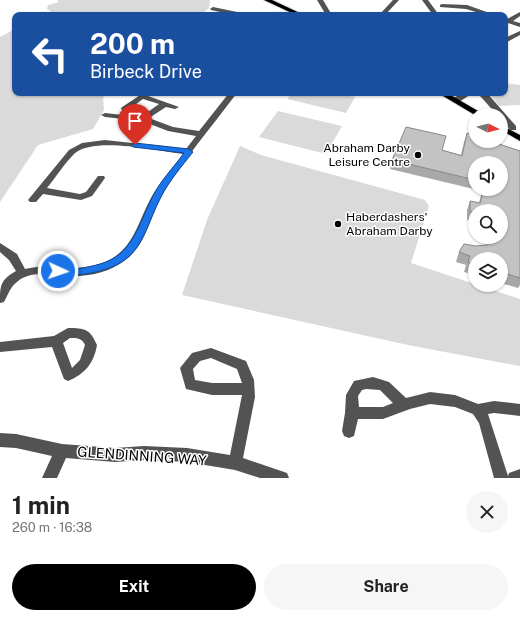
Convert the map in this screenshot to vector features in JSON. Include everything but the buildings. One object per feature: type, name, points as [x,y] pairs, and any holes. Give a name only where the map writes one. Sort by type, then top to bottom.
[{"type":"main road","points":[[267,0],[294,12]]},
{"type":"main road","points":[[448,96],[469,108]]},
{"type":"main road","points":[[508,131],[520,139]]},
{"type":"street","points":[[320,0],[327,12]]},
{"type":"street","points":[[385,12],[396,0]]},
{"type":"street","points":[[425,0],[434,12]]},
{"type":"street","points":[[438,0],[446,12]]},
{"type":"street","points":[[442,6],[470,5],[485,12]]},
{"type":"street","points":[[213,9],[228,12]]},
{"type":"street","points":[[508,19],[520,14]]},
{"type":"street","points":[[508,21],[520,25]]},
{"type":"street","points":[[508,43],[520,33]]},
{"type":"street","points":[[125,108],[144,96]]},
{"type":"street","points":[[148,96],[165,104],[176,107]]},
{"type":"street","points":[[0,299],[6,286],[23,274],[38,270],[69,272],[92,270],[109,265],[124,256],[137,242],[157,196],[189,152],[200,134],[231,96]]},
{"type":"street","points":[[456,100],[463,96]]},
{"type":"street","points":[[485,96],[496,112],[513,128]]},
{"type":"street","points":[[143,119],[165,104]]},
{"type":"street","points":[[105,115],[143,119],[171,129],[200,134]]},
{"type":"street","points":[[33,200],[72,152],[85,145],[105,142],[189,152]]},
{"type":"street","points":[[40,190],[81,197],[89,194],[100,178]]},
{"type":"street","points":[[0,247],[13,257],[23,274]]},
{"type":"street","points":[[0,347],[56,341]]},
{"type":"street","points":[[235,463],[249,397],[248,380],[242,365],[211,353],[196,357],[186,368],[190,385],[212,390],[248,389]]},
{"type":"street","points":[[349,431],[352,412],[352,395],[358,384],[371,382],[388,387],[403,405]]},
{"type":"street","points":[[352,412],[383,413],[403,405],[430,398],[455,401],[478,410],[494,407],[520,410]]},
{"type":"street","points":[[478,410],[485,421],[501,478]]},
{"type":"street","name":"GLENDINNING WAY","points":[[0,440],[16,441],[62,450],[115,454],[144,453],[187,456],[235,463],[282,478]]},
{"type":"street","points":[[49,478],[62,450]]},
{"type":"street","points":[[514,478],[520,476]]},
{"type":"shaded area","points":[[57,0],[210,0],[209,8],[204,12],[50,12],[51,11],[47,9],[48,5],[59,2]]},
{"type":"shaded area","points":[[12,31],[12,96],[105,96],[103,98],[104,110],[93,129],[38,145],[0,202],[0,37]]},
{"type":"shaded area","points":[[508,83],[520,85],[520,105],[499,106],[491,96],[508,96]]},
{"type":"shaded area","points":[[290,96],[355,97],[346,113],[287,99]]},
{"type":"shaded area","points":[[278,111],[342,126],[326,154],[259,137]]},
{"type":"shaded area","name":"Haberdashers' Abraham Darby","points":[[240,146],[261,155],[425,200],[429,206],[411,263],[468,282],[468,292],[499,292],[520,299],[520,366],[408,345],[182,295],[207,220]]},
{"type":"place","name":"Abraham Darby Leisure Centre","points":[[418,155]]},
{"type":"place","name":"Haberdashers' Abraham Darby","points":[[338,224]]},
{"type":"route","points":[[58,271],[75,272],[92,270],[109,265],[124,256],[134,246],[141,235],[152,205],[157,196],[189,152],[147,148],[135,145]]}]
